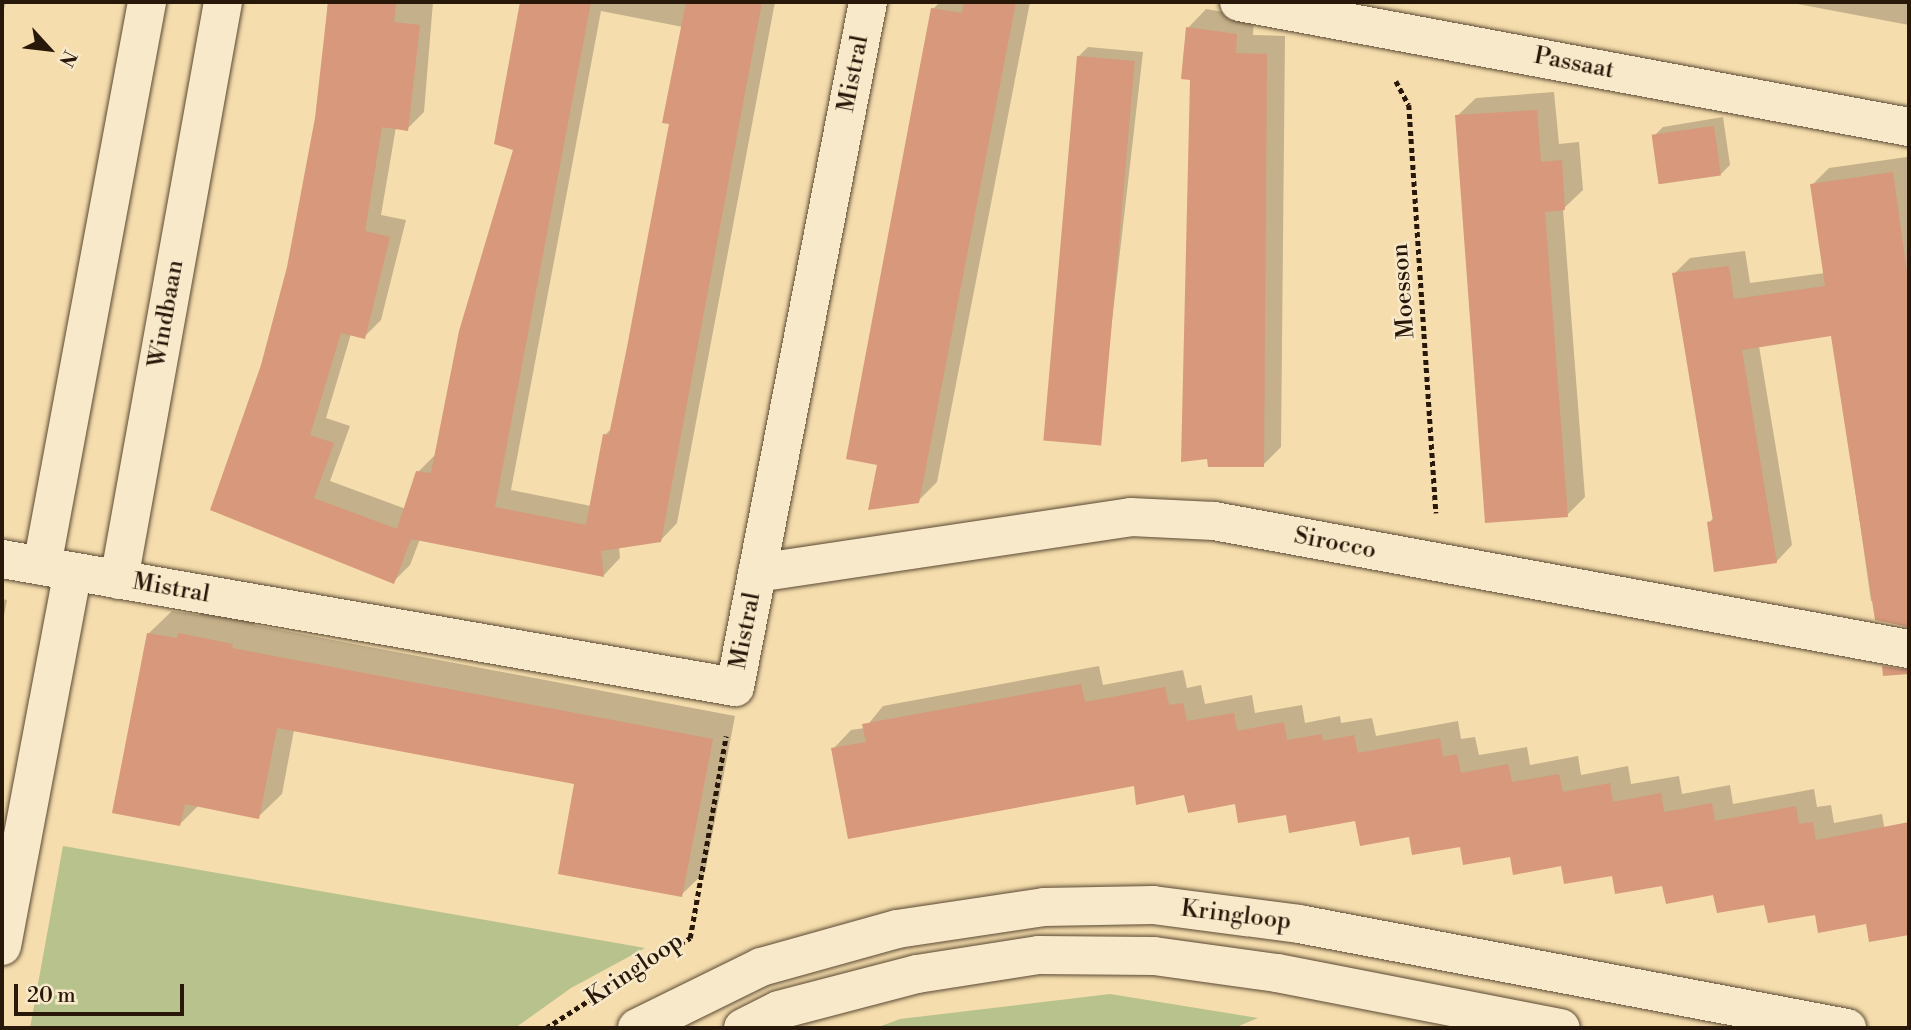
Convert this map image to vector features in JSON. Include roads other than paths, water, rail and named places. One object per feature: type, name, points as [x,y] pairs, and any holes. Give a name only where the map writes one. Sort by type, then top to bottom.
[{"type":"street","points":[[2,946],[147,2]]},
{"type":"street","name":"Windbaan","points":[[119,580],[223,2]]},
{"type":"street","name":"Mistral","points":[[119,580],[735,687],[868,2]]},
{"type":"street","name":"Passaat","points":[[1239,2],[1909,127]]},
{"type":"street","name":"Sirocco","points":[[757,573],[1131,517],[1214,521],[1440,565],[1909,649]]},
{"type":"street","points":[[2,559],[119,580]]},
{"type":"street","name":"Kringloop","points":[[637,1028],[761,967],[897,929],[1044,907],[1153,905],[1299,924],[1847,1028]]},
{"type":"street","name":"Kringloop","points":[[743,1028],[779,1010],[917,974],[1039,955],[1154,956],[1277,973],[1561,1028]]}]
